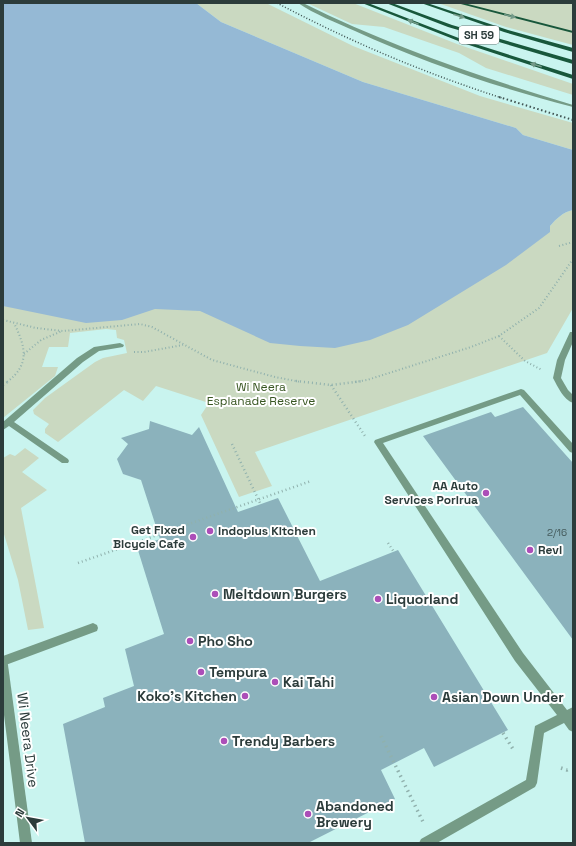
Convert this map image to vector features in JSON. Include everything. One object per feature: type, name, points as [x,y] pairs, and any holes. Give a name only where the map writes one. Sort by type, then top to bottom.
[{"type":"main road","points":[[364,3],[458,39],[573,77]]},
{"type":"main road","name":"SH 59","points":[[388,3],[450,26],[573,62]]},
{"type":"main road","name":"SH 59","points":[[423,3],[506,31],[573,50]]},
{"type":"main road","points":[[459,3],[573,32]]},
{"type":"street","points":[[300,3],[373,38],[457,70],[509,88],[573,106]]},
{"type":"street","points":[[573,334],[561,360],[557,378],[565,392],[573,400]]},
{"type":"street","points":[[65,461],[6,424],[42,391],[80,360],[97,349],[120,345]]},
{"type":"street","points":[[573,450],[521,392],[378,442],[519,657],[570,715],[573,726]]},
{"type":"street","points":[[3,661],[93,628]]},
{"type":"street","name":"Wi Neera Drive","points":[[3,665],[26,843]]},
{"type":"street","points":[[430,842],[531,783],[539,730],[570,715]]},
{"type":"path","points":[[559,246],[573,242]]},
{"type":"path","points":[[3,320],[36,328],[63,330],[140,324],[152,327],[212,360],[275,377],[315,384],[331,384],[367,380],[471,347],[499,336],[539,308],[573,259]]},
{"type":"path","points":[[3,385],[21,369],[24,355],[14,323]]},
{"type":"path","points":[[24,355],[41,339],[63,330]]},
{"type":"path","points":[[499,336],[525,361],[557,378]]},
{"type":"path","points":[[132,352],[144,352],[183,345]]},
{"type":"path","points":[[331,384],[366,438]]},
{"type":"path","points":[[232,444],[260,503]]},
{"type":"path","points":[[78,563],[311,481]]},
{"type":"path","points":[[388,543],[394,552]]},
{"type":"path","points":[[503,732],[513,749]]},
{"type":"path","points":[[382,736],[430,842]]},
{"type":"path","points":[[561,768],[567,770],[569,769]]},
{"type":"green space","points":[[196,3],[266,3],[353,46],[480,96],[573,123],[573,150],[523,135],[516,128],[363,82],[221,22]]},
{"type":"green space","points":[[307,3],[353,3],[457,44],[573,84],[573,95],[486,68],[459,53],[384,27],[352,24]]},
{"type":"green space","points":[[438,3],[573,3],[573,45],[506,27]]},
{"type":"green space","name":"Wi Neera Esplanade Reserve","points":[[3,96],[550,226],[557,218],[573,210],[573,308],[547,353],[255,452],[272,486],[239,497],[201,415],[209,403],[156,386],[143,401],[124,390],[58,442],[45,433],[45,429],[49,424],[34,414],[33,410],[45,398],[95,362],[103,358],[127,353],[124,340],[117,338],[116,330],[106,329],[70,333],[68,347],[49,347],[42,367],[58,367],[55,376],[3,418]]},
{"type":"green space","points":[[25,448],[39,458],[22,472],[47,490],[21,508],[44,628],[28,630],[18,580],[3,531],[3,458],[10,454],[15,456]]},
{"type":"water","points":[[3,3],[196,3],[221,22],[363,82],[516,128],[523,135],[573,150],[573,210],[560,216],[550,226],[550,232],[506,265],[408,325],[370,340],[335,348],[270,343],[200,311],[155,309],[122,320],[86,323],[3,306]]},
{"type":"building","points":[[523,407],[573,463],[573,640],[423,436],[491,412],[495,417]]},
{"type":"building","points":[[150,421],[192,435],[199,427],[238,512],[278,498],[320,581],[398,550],[508,730],[434,767],[424,748],[381,770],[395,799],[308,843],[85,843],[63,724],[105,707],[103,698],[134,686],[125,649],[164,634],[137,547],[160,539],[141,480],[123,474],[117,459],[128,444],[121,438],[149,429]]},
{"type":"railway","points":[[277,3],[387,55],[444,78],[500,97]]},
{"type":"railway","points":[[500,97],[573,120]]},
{"type":"place","name":"AA Auto Services Porirua","points":[[486,493]]},
{"type":"place","name":"Indoplus Kitchen","points":[[210,531]]},
{"type":"place","name":"Get Fixed Bicycle Cafe","points":[[193,537]]},
{"type":"place","name":"Revl","points":[[530,550]]},
{"type":"place","name":"Meltdown Burgers","points":[[215,594]]},
{"type":"place","name":"Liquorland","points":[[378,599]]},
{"type":"place","name":"Pho Sho","points":[[190,641]]},
{"type":"place","name":"Tempura","points":[[201,672]]},
{"type":"place","name":"Kai Tahi","points":[[275,682]]},
{"type":"place","name":"Koko's Kitchen","points":[[245,696]]},
{"type":"place","name":"Asian Down Under","points":[[434,697]]},
{"type":"place","name":"Trendy Barbers","points":[[224,741]]},
{"type":"place","name":"Abandoned Brewery","points":[[308,814]]}]
